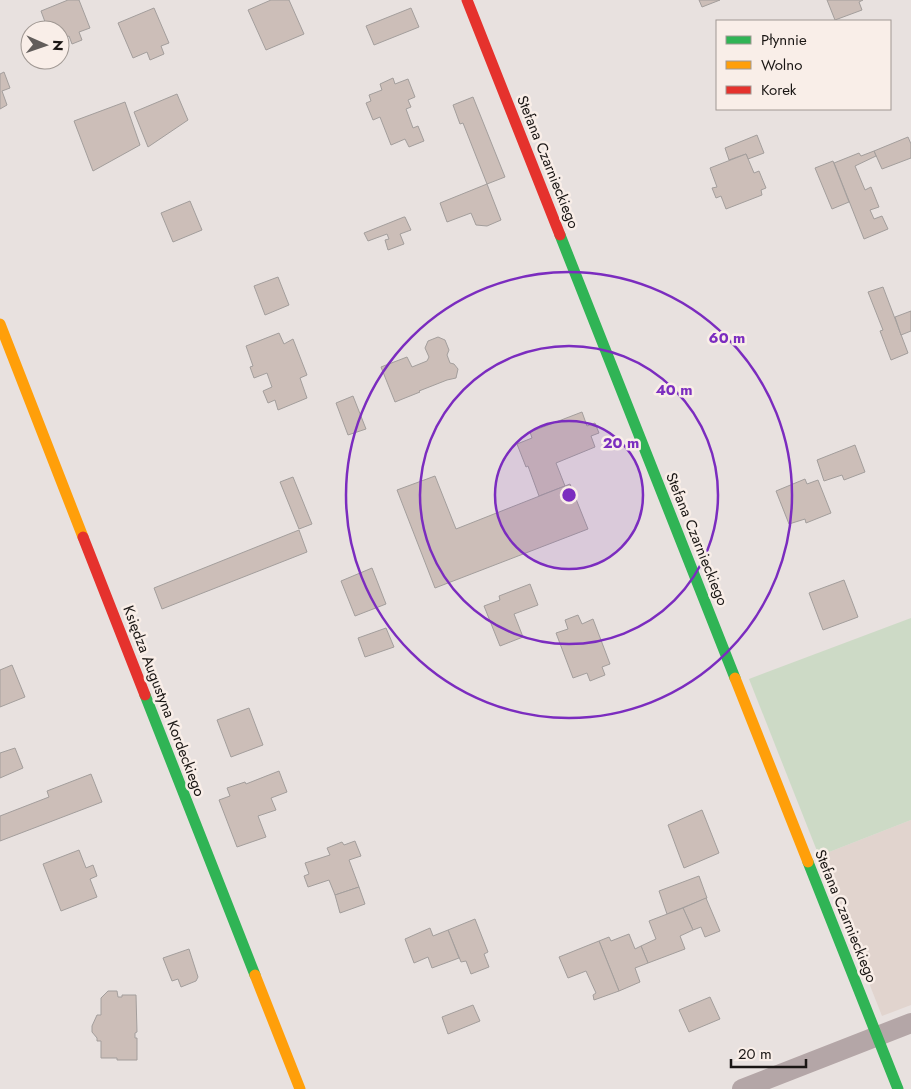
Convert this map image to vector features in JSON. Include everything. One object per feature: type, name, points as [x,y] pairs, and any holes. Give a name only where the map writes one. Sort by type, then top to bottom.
[{"type":"street","name":"Stefana Czarnieckiego","points":[[467,0],[898,1089]]},
{"type":"street","name":"Księdza Augustyna Kordeckiego","points":[[0,324],[300,1089]]},
{"type":"street","points":[[742,1089],[911,1023]]},
{"type":"shaded area","points":[[911,820],[911,1005],[882,1016],[819,856]]},
{"type":"green space","points":[[911,618],[911,820],[819,856],[749,679]]},
{"type":"building","points":[[68,0],[79,0],[90,28],[79,32],[82,40],[72,44],[70,39],[70,20],[44,20],[41,11]]},
{"type":"building","points":[[271,0],[289,0],[304,34],[266,50],[248,10]]},
{"type":"building","points":[[699,0],[720,0],[702,7]]},
{"type":"building","points":[[827,0],[863,0],[859,2],[862,10],[835,20]]},
{"type":"building","points":[[154,8],[169,43],[161,46],[164,54],[150,60],[147,52],[133,58],[118,23]]},
{"type":"building","points":[[411,8],[419,27],[374,45],[366,26]]},
{"type":"building","points":[[4,72],[10,88],[2,91],[7,105],[0,109],[0,74]]},
{"type":"building","points":[[393,78],[395,84],[408,79],[415,97],[408,100],[411,107],[406,109],[413,128],[418,126],[424,141],[409,147],[405,139],[391,145],[380,117],[373,120],[366,103],[371,101],[369,95],[382,90],[380,84]]},
{"type":"building","points":[[177,94],[188,120],[148,147],[134,112]]},
{"type":"building","points":[[473,97],[505,177],[487,184],[463,123],[460,124],[453,105]]},
{"type":"building","points":[[125,102],[140,145],[93,171],[74,121]]},
{"type":"building","points":[[757,135],[764,153],[748,159],[746,154],[729,160],[725,148]]},
{"type":"building","points":[[908,137],[911,144],[911,158],[882,169],[874,151]]},
{"type":"building","points":[[874,151],[876,156],[855,166],[865,190],[871,187],[879,207],[870,210],[874,219],[882,216],[888,229],[864,239],[834,163],[859,153],[861,156]]},
{"type":"building","points":[[746,154],[754,173],[759,171],[766,188],[761,190],[762,195],[726,209],[721,196],[716,198],[712,188],[717,187],[710,168]]},
{"type":"building","points":[[833,161],[849,202],[832,209],[815,168]]},
{"type":"building","points":[[487,184],[501,220],[487,226],[476,225],[471,213],[447,222],[440,203]]},
{"type":"building","points":[[190,201],[202,230],[173,242],[161,213]]},
{"type":"building","points":[[405,217],[411,230],[400,234],[404,244],[388,250],[385,240],[389,239],[387,234],[368,241],[364,233]]},
{"type":"building","points":[[278,277],[289,305],[265,315],[254,286]]},
{"type":"building","points":[[883,287],[908,353],[891,360],[880,331],[883,330],[868,292]]},
{"type":"building","points":[[911,311],[911,331],[901,335],[895,317]]},
{"type":"building","points":[[279,333],[284,344],[293,339],[307,375],[300,378],[307,398],[278,410],[275,400],[268,403],[263,391],[272,387],[267,373],[254,378],[250,367],[253,366],[246,346]]},
{"type":"building","points":[[438,337],[445,340],[449,350],[447,355],[450,363],[454,364],[458,369],[456,378],[395,402],[381,367],[407,357],[412,367],[427,361],[429,357],[425,348],[428,341]]},
{"type":"building","points":[[353,396],[366,429],[348,435],[336,403]]},
{"type":"building","points":[[582,412],[587,426],[595,423],[599,433],[591,436],[595,447],[556,463],[565,486],[539,496],[528,466],[526,467],[517,444],[532,438],[530,432]]},
{"type":"building","points":[[855,445],[865,472],[844,480],[842,475],[824,481],[817,460]]},
{"type":"building","points":[[435,476],[456,529],[570,484],[588,529],[435,588],[397,490]]},
{"type":"building","points":[[293,477],[312,524],[299,529],[280,482]]},
{"type":"building","points":[[805,479],[807,484],[818,480],[831,513],[806,523],[805,519],[789,524],[776,491]]},
{"type":"building","points":[[299,530],[307,552],[162,609],[154,588]]},
{"type":"building","points":[[372,568],[386,604],[355,616],[341,581]]},
{"type":"building","points":[[844,580],[858,617],[823,630],[809,593]]},
{"type":"building","points":[[530,584],[538,605],[514,614],[523,637],[500,646],[484,606],[500,600],[499,596]]},
{"type":"building","points":[[578,615],[582,624],[593,619],[610,664],[602,667],[605,675],[590,681],[587,673],[573,678],[556,633],[568,629],[565,620]]},
{"type":"building","points":[[386,628],[394,647],[365,657],[358,638]]},
{"type":"building","points":[[12,665],[25,697],[0,707],[0,670]]},
{"type":"building","points":[[249,708],[263,745],[231,757],[217,720]]},
{"type":"building","points":[[15,748],[23,768],[0,778],[0,753]]},
{"type":"building","points":[[279,771],[287,792],[271,798],[276,810],[258,816],[266,837],[237,847],[219,800],[230,796],[227,788],[245,782],[246,784]]},
{"type":"building","points":[[91,774],[102,802],[0,841],[0,816],[49,797],[47,791]]},
{"type":"building","points":[[702,810],[719,853],[684,868],[668,825]]},
{"type":"building","points":[[355,841],[361,856],[349,860],[359,887],[335,895],[329,880],[308,887],[304,876],[309,874],[305,863],[330,855],[327,848],[342,842],[344,845]]},
{"type":"building","points":[[79,850],[86,868],[93,865],[97,876],[90,879],[97,897],[61,911],[43,864]]},
{"type":"building","points":[[699,876],[707,898],[667,914],[659,891]]},
{"type":"building","points":[[359,887],[365,904],[340,913],[335,895]]},
{"type":"building","points":[[706,898],[720,931],[705,937],[701,927],[693,930],[683,908]]},
{"type":"building","points":[[683,908],[693,930],[680,936],[685,949],[648,963],[641,946],[656,939],[649,921]]},
{"type":"building","points":[[475,919],[488,952],[484,954],[489,967],[471,974],[466,961],[461,962],[448,930]]},
{"type":"building","points":[[430,928],[433,936],[448,930],[459,958],[432,968],[428,957],[414,963],[405,939]]},
{"type":"building","points":[[629,934],[635,949],[641,946],[648,963],[635,968],[640,982],[619,991],[599,941],[609,937],[611,941]]},
{"type":"building","points":[[599,941],[619,991],[594,1000],[593,995],[596,993],[586,971],[568,978],[559,957]]},
{"type":"building","points":[[189,949],[198,977],[196,981],[181,987],[178,979],[172,981],[163,958]]},
{"type":"building","points":[[108,991],[117,991],[118,997],[122,997],[122,995],[136,995],[137,1032],[135,1033],[135,1038],[137,1038],[137,1060],[101,1058],[101,1041],[97,1041],[92,1032],[92,1026],[97,1015],[101,1015],[101,998]]},
{"type":"building","points":[[710,997],[720,1019],[689,1032],[679,1010]]},
{"type":"building","points":[[473,1005],[480,1021],[448,1034],[442,1017]]},
{"type":"traffic: fast","points":[[560,235],[735,678]]},
{"type":"traffic: fast","points":[[145,695],[255,975]]},
{"type":"traffic: fast","points":[[808,862],[898,1089]]},
{"type":"traffic: slow","points":[[0,324],[83,537]]},
{"type":"traffic: slow","points":[[735,678],[808,862]]},
{"type":"traffic: slow","points":[[255,975],[300,1089]]},
{"type":"traffic: jam","points":[[467,0],[560,235]]},
{"type":"traffic: jam","points":[[83,537],[145,695]]}]
